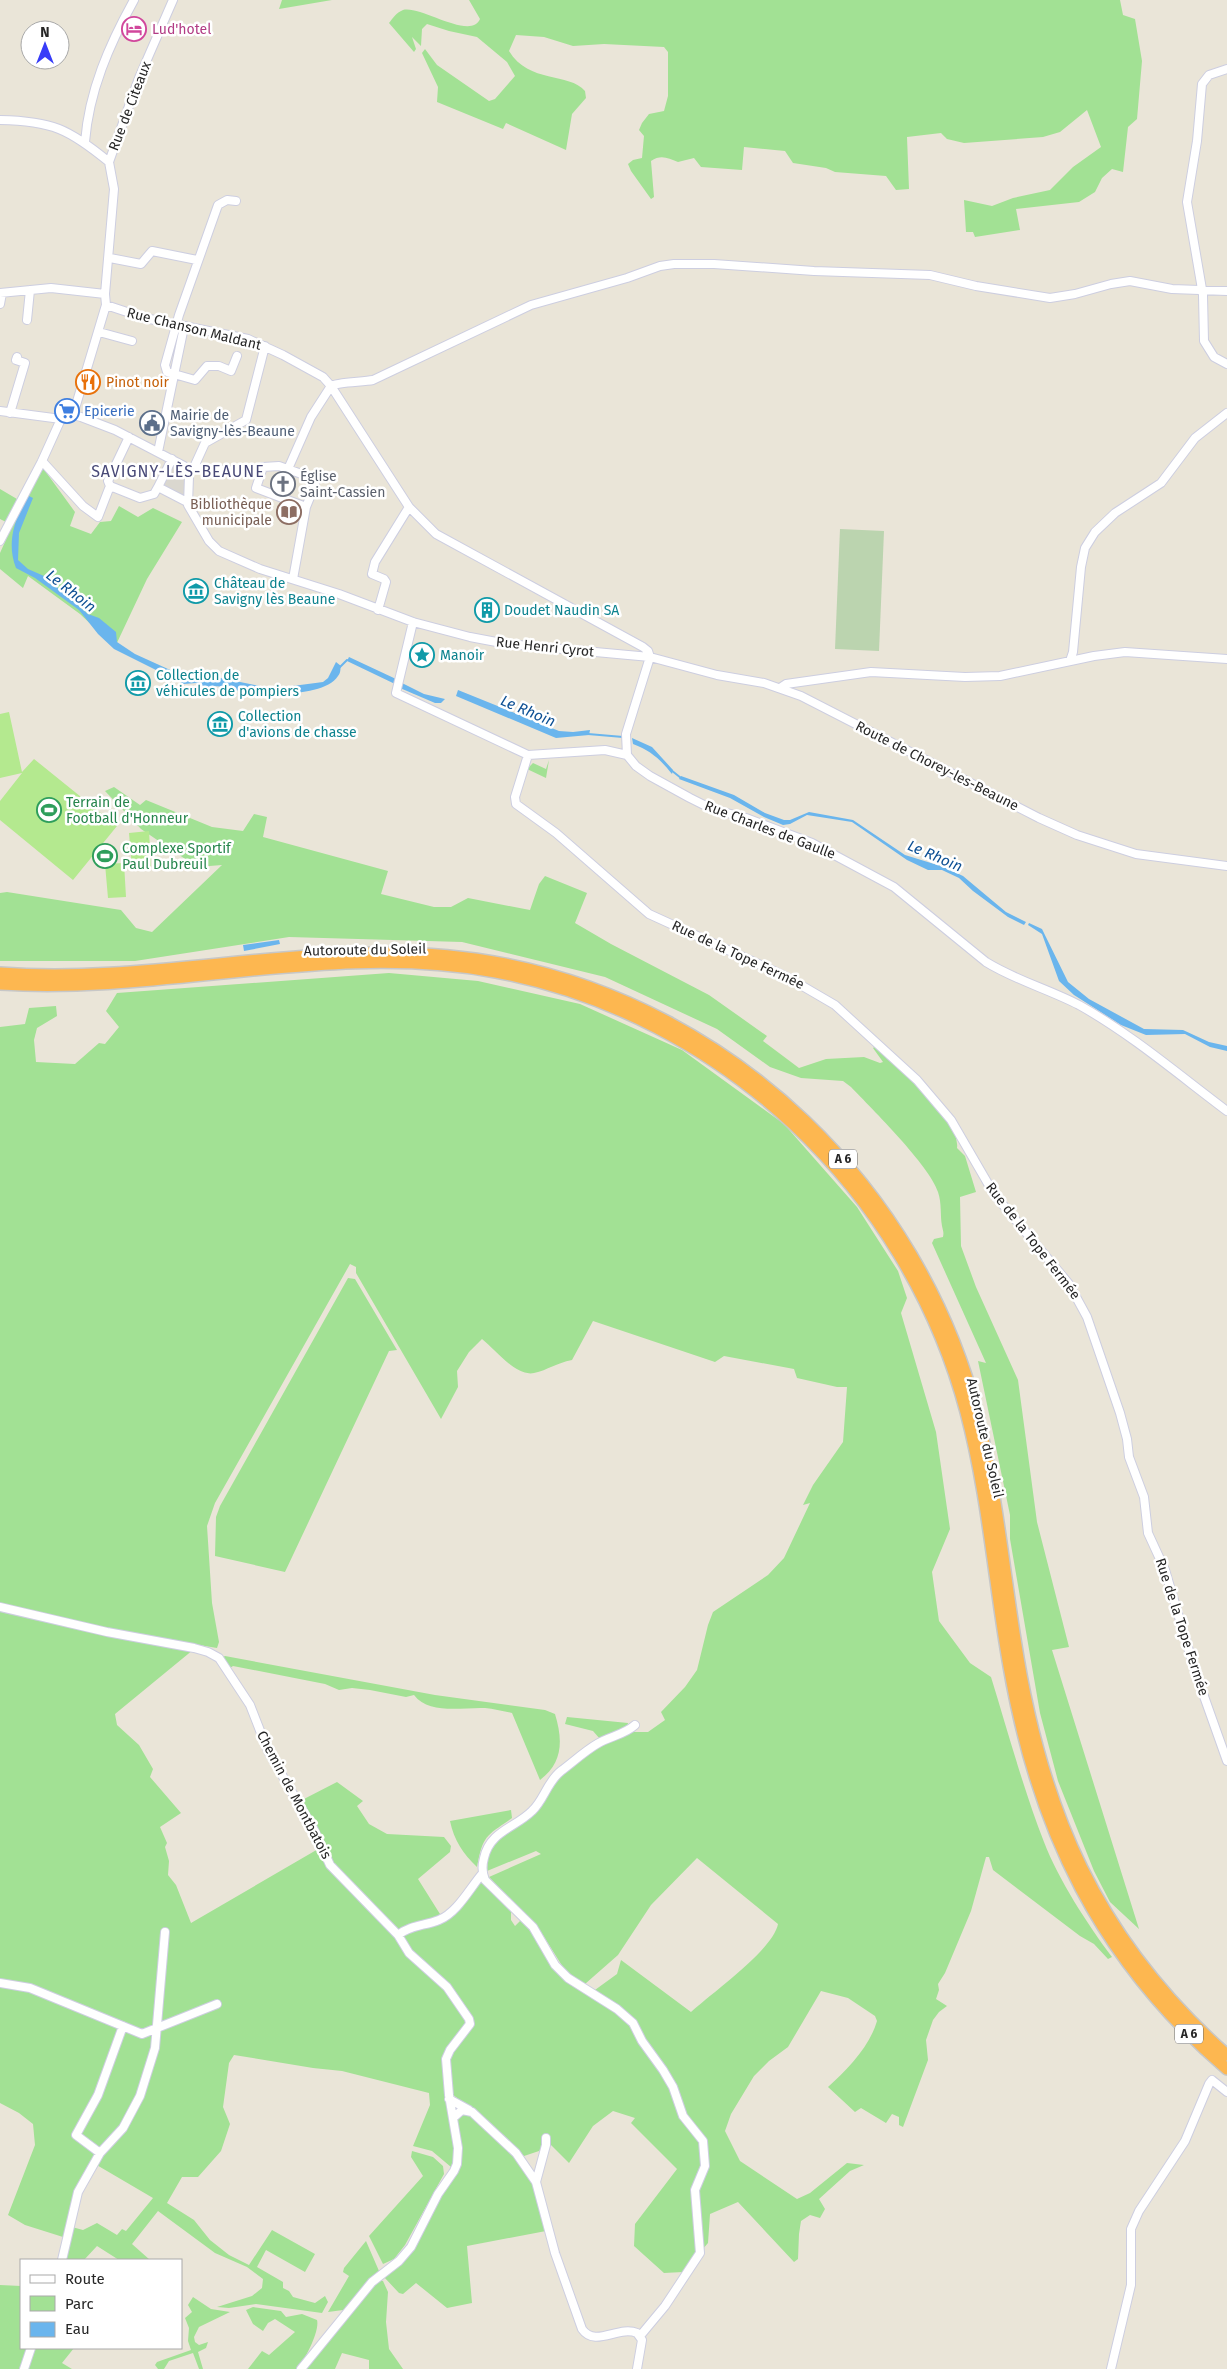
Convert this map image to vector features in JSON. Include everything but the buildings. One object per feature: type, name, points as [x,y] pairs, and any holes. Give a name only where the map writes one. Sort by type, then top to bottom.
[{"type":"highway","name":"Autoroute du Soleil","points":[[0,973],[99,974],[356,952],[424,953],[485,960],[569,980],[648,1012],[723,1054],[786,1103],[839,1154],[886,1213],[925,1277],[955,1344],[972,1395],[986,1450],[1014,1638],[1030,1722],[1046,1781],[1072,1848],[1103,1908],[1136,1958],[1181,2011],[1227,2055]]},
{"type":"highway","name":"Autoroute du Soleil","points":[[0,984],[56,986],[118,984],[296,966],[357,962],[417,963],[483,970],[566,990],[634,1016],[708,1057],[780,1111],[832,1162],[874,1214],[915,1281],[945,1347],[963,1399],[976,1452],[1007,1656],[1020,1724],[1040,1795],[1067,1864],[1097,1918],[1138,1978],[1173,2018],[1227,2069]]},
{"type":"street","points":[[85,142],[87,123],[103,60],[134,0]]},
{"type":"street","name":"Rue de Citeaux","points":[[73,415],[106,305],[105,294],[110,258],[114,189],[108,162],[139,78],[173,0]]},
{"type":"street","points":[[1227,69],[1209,75],[1202,84],[1187,202],[1203,294],[1204,340],[1214,357],[1227,364]]},
{"type":"street","points":[[0,120],[33,121],[55,126],[85,142],[108,162]]},
{"type":"street","points":[[236,201],[227,200],[218,206],[197,260],[165,365],[167,372],[195,380],[207,366],[219,366],[231,370],[237,356]]},
{"type":"street","points":[[110,258],[140,264],[152,251],[197,260]]},
{"type":"street","points":[[288,469],[312,417],[331,386],[339,382],[351,384],[373,380],[531,305],[666,265],[714,264],[814,271],[930,275],[976,286],[1050,298],[1130,281],[1172,289],[1201,288],[1227,291]]},
{"type":"street","points":[[0,304],[1,293],[51,288],[105,294]]},
{"type":"street","points":[[27,320],[30,290]]},
{"type":"street","name":"Rue Chanson Maldant","points":[[106,305],[184,327],[248,339],[265,346],[322,377],[331,386]]},
{"type":"street","points":[[158,452],[184,327]]},
{"type":"street","points":[[99,332],[132,341]]},
{"type":"street","points":[[158,487],[187,502],[191,468],[205,443],[246,420],[265,346]]},
{"type":"street","points":[[10,414],[25,363],[16,360],[17,357]]},
{"type":"street","points":[[331,386],[409,507],[436,534],[643,646],[648,651],[650,657],[626,734],[628,755],[605,750],[528,755],[398,686],[412,622]]},
{"type":"street","points":[[0,411],[10,414],[61,419],[73,415],[129,437],[191,468],[261,474]]},
{"type":"street","points":[[1070,661],[1073,652],[1080,567],[1089,541],[1095,532],[1115,513],[1161,483],[1195,438],[1227,413]]},
{"type":"street","points":[[0,541],[4,524],[20,503],[61,419]]},
{"type":"street","points":[[42,461],[83,506],[98,517],[110,486],[108,482],[129,437]]},
{"type":"street","points":[[110,486],[140,498],[154,494],[172,459]]},
{"type":"street","points":[[293,579],[306,507],[316,485],[310,477],[288,469],[279,466],[263,467],[256,488],[306,507]]},
{"type":"street","name":"Rue Henri Cyrot","points":[[187,502],[201,529],[215,549],[260,569],[339,594],[412,622],[501,644],[650,657]]},
{"type":"street","points":[[378,610],[386,582],[384,579],[372,574],[375,562],[409,507]]},
{"type":"street","points":[[780,688],[786,684],[871,672],[984,678],[1010,675],[1094,656],[1132,652],[1227,659]]},
{"type":"street","name":"Route de Chorey-les-Beaune","points":[[650,657],[710,673],[764,683],[816,703],[1038,818],[1077,836],[1148,857],[1227,866]]},
{"type":"street","name":"Rue de la Tope Fermée","points":[[528,755],[515,797],[516,804],[556,833],[649,914],[787,977],[818,993],[845,1013],[896,1060],[936,1101],[963,1138],[994,1194],[1069,1284],[1084,1308],[1093,1332],[1123,1426],[1129,1457],[1145,1502],[1148,1533],[1165,1570],[1195,1671],[1227,1761]]},
{"type":"street","name":"Rue Charles de Gaulle","points":[[628,755],[636,766],[690,798],[712,809],[746,818],[812,843],[902,892],[986,962],[1002,972],[1065,998],[1124,1035],[1227,1111]]},
{"type":"street","name":"Chemin de Montbatois","points":[[0,1607],[107,1632],[204,1651],[212,1653],[222,1660],[250,1705],[268,1751],[314,1830],[330,1865],[398,1935],[409,1953],[453,1994],[469,2019],[470,2024],[450,2050],[446,2059],[449,2097]]},
{"type":"street","points":[[635,1725],[624,1734],[596,1744],[559,1773],[550,1782],[533,1811],[497,1835],[488,1845],[482,1862],[482,1874],[485,1880],[533,1927],[556,1964],[568,1978],[617,2009],[633,2023],[642,2041],[668,2078],[686,2122],[703,2141],[704,2166],[695,2190],[700,2253],[665,2306],[640,2336],[641,2345],[637,2369]]},
{"type":"street","points":[[398,1935],[408,1927],[440,1920],[451,1912],[482,1874]]},
{"type":"street","points":[[62,2259],[78,2192],[100,2153],[124,2128],[140,2096],[155,2048],[165,1932]]},
{"type":"street","points":[[0,1983],[30,1988],[142,2034],[217,2004]]},
{"type":"street","points":[[100,2153],[76,2136],[98,2095],[123,2026]]},
{"type":"street","points":[[1111,2369],[1131,2285],[1131,2229],[1139,2211],[1185,2142],[1198,2105],[1212,2080],[1227,2092]]},
{"type":"street","points":[[449,2097],[472,2112],[516,2153],[536,2182],[555,2253],[582,2329],[588,2335],[594,2337],[627,2330],[640,2336]]},
{"type":"street","points":[[301,2369],[372,2282],[399,2261],[411,2247],[438,2194],[457,2164],[458,2148],[449,2097]]},
{"type":"street","points":[[453,2118],[462,2110],[472,2112]]},
{"type":"street","points":[[536,2182],[546,2145],[546,2138]]},
{"type":"street","points":[[24,2369],[31,2349]]},
{"type":"green space","points":[[282,0],[332,0],[279,9]]},
{"type":"green space","points":[[469,0],[1120,0],[1123,15],[1135,19],[1142,61],[1137,119],[1128,127],[1123,172],[1112,169],[1102,178],[1095,192],[1079,202],[1016,209],[1020,230],[975,237],[973,232],[966,232],[964,200],[992,206],[1013,198],[1050,190],[1073,167],[1101,147],[1087,110],[1060,132],[1043,137],[964,143],[947,139],[941,133],[907,137],[909,189],[896,190],[886,176],[835,172],[826,168],[793,163],[785,151],[744,147],[742,170],[701,167],[694,158],[678,162],[664,157],[651,161],[654,197],[651,199],[628,164],[633,160],[642,158],[644,136],[639,130],[642,123],[649,114],[664,111],[668,96],[668,52],[664,47],[604,44],[573,46],[544,37],[516,35],[509,51],[517,61],[538,73],[569,81],[585,91],[586,98],[572,114],[566,150],[506,123],[503,129],[437,102],[438,87],[422,53],[425,49],[437,65],[489,101],[495,99],[515,76],[507,62],[477,37],[427,24],[422,29],[421,46],[412,37],[416,49],[414,52],[389,23],[401,11],[411,10],[456,25],[475,25],[480,19]]},
{"type":"green space","points":[[40,464],[75,512],[70,526],[91,534],[100,522],[111,521],[119,506],[138,517],[153,508],[182,522],[147,579],[115,647],[80,614],[28,576],[23,588],[0,569],[0,553]]},
{"type":"green space","points":[[0,489],[17,499],[6,522],[0,519]]},
{"type":"green space","points":[[840,529],[884,531],[879,651],[835,649]]},
{"type":"green space","name":"Terrain de Football d'Honneur","points":[[9,712],[22,772],[34,759],[117,826],[73,880],[0,820],[0,801],[22,773],[0,778],[0,714]]},
{"type":"green space","points":[[549,760],[546,778],[527,769],[533,763],[546,769]]},
{"type":"green space","points":[[114,787],[140,805],[146,800],[212,827],[243,831],[254,814],[267,817],[263,837],[388,871],[381,894],[434,907],[451,907],[468,898],[530,910],[539,884],[545,876],[587,893],[575,923],[709,995],[767,1036],[763,1041],[799,1068],[826,1059],[864,1057],[880,1063],[883,1062],[873,1048],[878,1044],[927,1093],[939,1107],[956,1136],[957,1148],[965,1156],[976,1192],[960,1197],[961,1246],[976,1287],[1018,1380],[1037,1522],[1069,1647],[1052,1650],[1139,1929],[1110,1902],[1094,1871],[1058,1781],[1040,1713],[1010,1539],[1010,1515],[978,1361],[986,1363],[932,1243],[934,1239],[943,1237],[938,1192],[924,1168],[899,1138],[851,1087],[843,1081],[801,1078],[770,1067],[717,1029],[605,977],[462,942],[289,937],[135,961],[0,961],[0,893],[7,892],[121,910],[136,928],[152,932],[222,865],[197,867],[141,829],[105,791]]},
{"type":"green space","points":[[149,831],[151,867],[132,868],[129,833]]},
{"type":"green space","points":[[124,863],[126,897],[108,898],[105,864]]},
{"type":"green space","points":[[389,973],[478,981],[580,1004],[682,1050],[784,1124],[857,1207],[898,1271],[907,1298],[901,1313],[936,1432],[950,1529],[932,1572],[939,1621],[970,1663],[991,1677],[1029,1801],[1050,1856],[1074,1901],[1112,1957],[1108,1959],[1094,1944],[1080,1936],[993,1870],[989,1857],[986,1857],[971,1911],[945,1973],[938,1984],[939,1990],[936,1999],[947,2006],[933,2020],[926,2040],[928,2060],[903,2127],[899,2125],[899,2117],[892,2114],[886,2123],[861,2108],[855,2112],[828,2087],[843,2073],[863,2048],[877,2021],[875,2016],[848,1998],[821,1991],[788,2047],[769,2061],[754,2076],[731,2114],[725,2131],[740,2161],[797,2199],[810,2193],[847,2163],[864,2165],[850,2171],[819,2199],[825,2209],[820,2218],[810,2215],[801,2221],[798,2259],[794,2262],[738,2202],[710,2214],[708,2243],[683,2272],[664,2273],[634,2246],[635,2224],[677,2169],[631,2123],[635,2118],[613,2111],[593,2126],[569,2163],[549,2143],[539,2151],[524,2156],[496,2129],[452,2094],[446,2101],[454,2153],[451,2167],[432,2151],[413,2146],[430,2105],[429,2093],[342,2071],[234,2055],[229,2063],[223,2107],[230,2124],[221,2151],[198,2177],[182,2177],[167,2203],[194,2220],[210,2240],[229,2255],[249,2265],[272,2230],[315,2254],[305,2272],[266,2250],[257,2267],[283,2282],[283,2288],[289,2291],[293,2297],[315,2303],[325,2296],[328,2302],[322,2313],[256,2304],[229,2308],[217,2307],[252,2296],[262,2288],[263,2279],[247,2267],[215,2253],[158,2211],[132,2244],[149,2259],[117,2259],[97,2246],[85,2259],[58,2259],[64,2242],[63,2237],[25,2225],[8,2215],[35,2145],[33,2124],[19,2113],[0,2103],[0,1027],[25,1024],[29,1008],[56,1006],[57,1016],[37,1028],[34,1040],[36,1062],[75,1064],[99,1043],[105,1044],[119,1027],[106,1011],[117,993]],"holes":[[[350,1264],[356,1267],[356,1273],[441,1419],[458,1387],[457,1371],[469,1352],[482,1339],[513,1367],[520,1371],[534,1373],[572,1360],[593,1321],[715,1362],[724,1356],[794,1369],[797,1378],[837,1387],[847,1387],[843,1442],[813,1485],[803,1505],[810,1503],[784,1558],[768,1575],[713,1612],[697,1670],[685,1687],[661,1712],[665,1720],[648,1732],[633,1732],[599,1746],[557,1778],[536,1811],[496,1840],[488,1855],[487,1871],[536,1851],[541,1854],[489,1877],[541,1932],[566,1972],[585,1984],[618,1955],[651,1905],[697,1858],[778,1924],[774,1934],[754,1958],[691,2012],[621,1960],[617,1974],[588,1995],[560,1976],[536,1938],[521,1920],[515,1926],[511,1920],[511,1910],[481,1882],[445,1922],[418,1879],[450,1852],[451,1846],[444,1837],[387,1834],[369,1824],[357,1806],[363,1801],[337,1782],[302,1800],[325,1845],[191,1923],[176,1885],[168,1875],[169,1861],[165,1847],[167,1843],[160,1827],[181,1813],[150,1777],[153,1769],[139,1745],[117,1725],[115,1714],[199,1645],[217,1648],[219,1642],[212,1603],[207,1526],[215,1503]],[[95,2164],[153,2198],[126,2231],[122,2229],[117,2235],[97,2223],[83,2230],[72,2227],[82,2192]]]},
{"type":"green space","points":[[348,1278],[355,1279],[397,1350],[389,1351],[285,1572],[215,1556],[216,1517],[220,1506]]},
{"type":"green space","points":[[223,1657],[435,1695],[545,1710],[555,1714],[558,1724],[560,1742],[557,1759],[548,1773],[540,1780],[512,1713],[485,1708],[437,1708],[420,1701],[414,1695],[406,1697],[352,1688],[339,1690],[325,1684],[233,1666],[230,1668]]},
{"type":"green space","points":[[567,1717],[628,1723],[627,1728],[600,1739],[593,1731],[565,1724]]},
{"type":"green space","points":[[511,1810],[512,1818],[491,1833],[484,1842],[477,1867],[460,1846],[450,1821]]},
{"type":"green space","points":[[460,2114],[466,2114],[474,2118],[517,2157],[532,2183],[546,2231],[467,2246],[472,2303],[447,2308],[416,2283],[403,2294],[399,2293],[384,2277],[403,2261],[417,2245],[443,2192],[454,2178],[459,2166],[456,2120]]},
{"type":"green space","points":[[412,2151],[433,2157],[443,2166],[444,2174],[405,2245],[394,2259],[383,2264],[369,2236],[423,2176],[411,2157]]},
{"type":"green space","points":[[366,2241],[379,2271],[347,2308],[328,2312],[349,2276],[343,2272],[344,2268]]},
{"type":"green space","points":[[379,2280],[383,2281],[388,2292],[386,2322],[389,2349],[403,2369],[369,2369],[369,2360],[342,2353],[335,2369],[305,2369],[321,2346],[336,2332]]},
{"type":"green space","points":[[0,2285],[20,2286],[20,2349],[73,2349],[62,2363],[72,2369],[0,2369]]},
{"type":"green space","points":[[193,2297],[211,2309],[230,2312],[199,2327],[194,2337],[195,2342],[199,2345],[208,2342],[206,2348],[198,2352],[203,2369],[199,2369],[193,2353],[169,2361],[164,2369],[158,2369],[155,2365],[157,2362],[191,2350],[188,2341],[189,2328],[185,2318],[192,2312],[188,2305]]},
{"type":"green space","points":[[253,2307],[281,2311],[286,2317],[302,2314],[317,2320],[314,2338],[297,2369],[248,2369],[262,2351],[269,2355],[295,2332],[275,2319],[268,2323],[263,2331],[253,2324],[246,2310]]},
{"type":"shaded area","points":[[172,463],[178,464],[187,475],[185,493],[182,495],[162,484]]},
{"type":"water","points":[[27,495],[33,498],[19,533],[18,560],[28,569],[44,576],[88,614],[99,618],[116,632],[117,642],[135,654],[179,674],[206,675],[265,687],[285,687],[323,682],[328,678],[336,662],[341,666],[339,675],[330,683],[305,692],[274,693],[235,690],[219,686],[209,688],[196,683],[184,684],[114,649],[98,634],[79,610],[35,578],[16,568],[12,549],[13,531]]},
{"type":"water","points":[[349,657],[396,679],[395,684],[347,661]]},
{"type":"water","points":[[402,683],[424,694],[445,699],[441,703],[435,703],[400,688]]},
{"type":"water","points":[[458,690],[559,731],[590,730],[589,735],[556,738],[456,696]]},
{"type":"water","points":[[632,738],[652,747],[673,770],[672,774],[655,756],[633,744]]},
{"type":"water","points":[[681,776],[734,795],[765,813],[784,820],[790,820],[809,812],[853,820],[905,855],[944,867],[963,876],[1006,912],[1026,922],[1024,925],[1008,917],[959,878],[942,870],[928,870],[907,860],[852,822],[807,815],[790,824],[783,825],[730,798],[679,779]]},
{"type":"water","points":[[1029,923],[1042,929],[1068,982],[1089,999],[1144,1029],[1183,1030],[1209,1042],[1227,1046],[1227,1051],[1210,1047],[1185,1034],[1146,1035],[1121,1025],[1074,995],[1059,981],[1042,934],[1028,925]]},
{"type":"water","points":[[279,940],[280,944],[244,951],[243,945]]},
{"type":"waterway","name":"Le Rhoin","points":[[340,667],[347,660]]},
{"type":"waterway","name":"Le Rhoin","points":[[588,734],[623,737]]},
{"type":"waterway","name":"Le Rhoin","points":[[671,770],[681,778]]},
{"type":"place","name":"Lud'hotel","points":[[134,29]]},
{"type":"place","name":"Pinot noir","points":[[88,382]]},
{"type":"place","name":"Epicerie","points":[[67,411]]},
{"type":"place","name":"Mairie de Savigny-lès-Beaune","points":[[152,423]]},
{"type":"place","name":"Église Saint-Cassien","points":[[283,484]]},
{"type":"place","name":"Bibliothèque municipale","points":[[289,512]]},
{"type":"place","name":"Château de Savigny lès Beaune","points":[[196,591]]},
{"type":"place","name":"Doudet Naudin SA","points":[[487,610]]},
{"type":"place","name":"Manoir","points":[[422,655]]},
{"type":"place","name":"Collection de véhicules de pompiers","points":[[138,683]]},
{"type":"place","name":"Collection d'avions de chasse","points":[[220,724]]},
{"type":"place","name":"Terrain de Football d'Honneur","points":[[49,810]]},
{"type":"place","name":"Complexe Sportif Paul Dubreuil","points":[[105,856]]},
{"type":"district","name":"SAVIGNY-LÈS-BEAUNE","points":[[178,471]]}]
